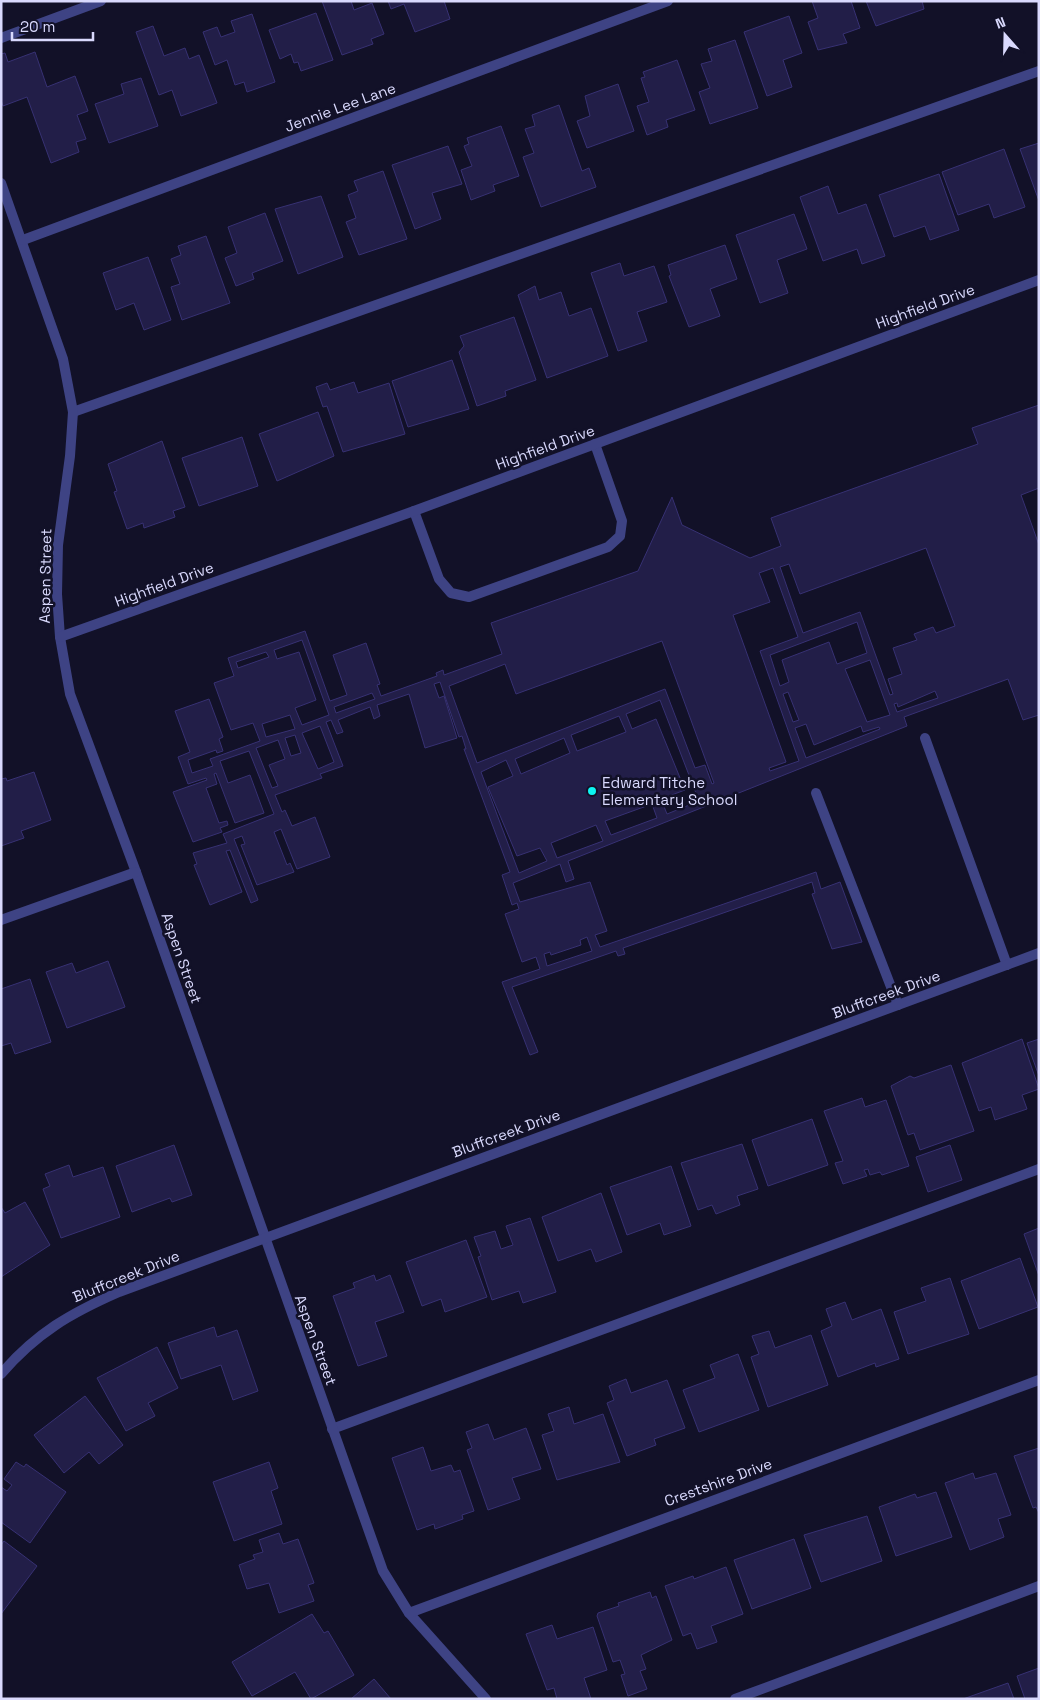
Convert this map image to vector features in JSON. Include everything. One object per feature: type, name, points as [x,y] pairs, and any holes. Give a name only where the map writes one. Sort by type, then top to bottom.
[{"type":"street","points":[[1,38],[101,1]]},
{"type":"street","name":"Jennie Lee Lane","points":[[23,240],[668,1]]},
{"type":"street","points":[[73,412],[1039,71]]},
{"type":"street","name":"Aspen Street","points":[[1,183],[23,240],[63,359],[73,412],[70,456],[58,545],[57,594],[60,637],[70,694],[136,872],[383,1571],[408,1613],[486,1699]]},
{"type":"street","name":"Highfield Drive","points":[[60,637],[414,511],[1039,280]]},
{"type":"street","points":[[414,511],[439,578],[451,593],[469,598],[608,547],[620,536],[622,521],[595,444]]},
{"type":"street","points":[[925,738],[1007,965]]},
{"type":"street","points":[[816,793],[898,1005]]},
{"type":"street","points":[[1,920],[136,872]]},
{"type":"street","name":"Bluffcreek Drive","points":[[1,1374],[40,1335],[75,1312],[119,1292],[1039,953]]},
{"type":"street","points":[[332,1429],[1039,1170]]},
{"type":"street","name":"Crestshire Drive","points":[[408,1613],[1039,1380]]},
{"type":"street","points":[[735,1699],[1039,1586]]},
{"type":"building","points":[[322,1],[351,1],[354,10],[372,3],[384,34],[371,39],[373,44],[342,55]]},
{"type":"building","points":[[388,1],[444,1],[450,19],[415,32],[404,4],[391,9]]},
{"type":"building","points":[[812,1],[851,1],[860,28],[843,34],[847,43],[818,50],[808,22],[818,18]]},
{"type":"building","points":[[866,1],[922,1],[924,9],[876,26]]},
{"type":"building","points":[[316,13],[333,60],[301,71],[298,62],[294,63],[291,54],[280,59],[269,30]]},
{"type":"building","points":[[252,14],[275,82],[247,92],[244,82],[235,85],[227,60],[215,65],[203,32],[217,27],[221,37],[235,32],[231,21]]},
{"type":"building","points":[[789,16],[802,53],[783,60],[792,87],[767,96],[744,32]]},
{"type":"building","points":[[153,26],[164,56],[185,48],[189,59],[199,55],[217,103],[181,116],[172,90],[159,95],[136,32]]},
{"type":"building","points":[[735,40],[758,108],[710,124],[699,92],[710,88],[701,64],[712,61],[708,49]]},
{"type":"building","points":[[35,52],[47,87],[75,76],[88,111],[77,115],[86,139],[76,142],[79,152],[51,163],[27,97],[3,106],[1,100],[1,54],[5,53],[8,62]]},
{"type":"building","points":[[677,60],[695,110],[666,120],[668,127],[647,135],[637,106],[649,102],[641,78],[645,77],[643,72]]},
{"type":"building","points":[[141,78],[158,126],[109,143],[95,104],[124,94],[121,84]]},
{"type":"building","points":[[618,84],[634,131],[587,148],[577,121],[590,116],[585,96]]},
{"type":"building","points":[[559,105],[582,171],[589,168],[596,187],[541,207],[523,157],[534,153],[525,129],[535,126],[532,115]]},
{"type":"building","points":[[501,126],[519,176],[493,185],[495,191],[471,200],[461,170],[472,166],[464,146],[469,144],[467,138]]},
{"type":"building","points":[[1039,143],[1039,201],[1020,149]]},
{"type":"building","points":[[448,146],[462,184],[432,193],[441,219],[415,229],[392,165]]},
{"type":"building","points":[[1004,149],[1025,207],[994,218],[989,204],[958,215],[942,172]]},
{"type":"building","points":[[383,171],[407,239],[359,255],[346,222],[356,218],[348,195],[358,191],[354,181]]},
{"type":"building","points":[[939,174],[959,230],[930,240],[925,226],[894,237],[879,195]]},
{"type":"building","points":[[828,186],[838,214],[866,204],[885,256],[862,264],[857,249],[823,261],[800,197]]},
{"type":"building","points":[[321,196],[343,257],[298,274],[275,209]]},
{"type":"building","points":[[265,213],[283,261],[252,273],[254,279],[236,286],[225,258],[237,253],[228,227]]},
{"type":"building","points":[[794,214],[807,249],[777,260],[788,293],[760,303],[736,235]]},
{"type":"building","points":[[206,236],[230,303],[182,320],[171,287],[180,284],[171,259],[181,255],[178,246]]},
{"type":"building","points":[[725,245],[737,279],[710,289],[720,316],[689,327],[669,276],[671,275],[668,265]]},
{"type":"building","points":[[148,257],[171,320],[144,330],[134,303],[116,310],[103,273]]},
{"type":"building","points":[[620,263],[624,276],[654,266],[667,302],[637,312],[647,341],[618,351],[591,273]]},
{"type":"building","points":[[535,286],[539,300],[561,292],[569,316],[591,308],[608,356],[547,378],[518,295]]},
{"type":"building","points":[[514,317],[536,380],[505,391],[506,396],[477,406],[459,352],[464,346],[460,336]]},
{"type":"building","points":[[452,360],[469,409],[408,427],[392,381]]},
{"type":"building","points":[[354,382],[358,393],[389,383],[405,434],[343,452],[327,406],[323,407],[316,387],[327,383],[330,390]]},
{"type":"building","points":[[1039,405],[1039,488],[1021,495],[1039,545],[1039,715],[1023,720],[1008,679],[904,717],[907,726],[568,861],[574,879],[566,882],[560,864],[513,883],[520,902],[590,882],[607,931],[595,935],[600,947],[816,872],[821,889],[840,882],[862,942],[832,949],[812,894],[815,893],[812,882],[623,948],[625,954],[618,956],[616,951],[512,987],[538,1052],[530,1055],[502,982],[540,969],[536,957],[522,962],[505,914],[519,909],[517,903],[512,905],[502,875],[510,872],[464,749],[466,749],[462,736],[459,737],[440,682],[434,684],[439,698],[444,696],[457,738],[425,748],[409,694],[377,705],[380,716],[374,719],[370,707],[338,720],[343,732],[337,734],[331,720],[326,722],[343,766],[320,774],[322,778],[275,795],[282,812],[285,810],[292,826],[315,817],[330,857],[297,869],[281,829],[274,832],[287,865],[290,863],[294,872],[257,885],[241,845],[245,844],[242,836],[234,839],[258,900],[251,903],[230,850],[226,851],[242,892],[210,905],[194,865],[197,864],[193,853],[227,843],[223,834],[274,814],[249,751],[220,761],[228,783],[250,775],[264,813],[235,823],[216,773],[214,774],[217,784],[206,788],[219,823],[227,821],[228,825],[220,828],[222,832],[193,842],[173,792],[207,780],[206,778],[188,784],[178,757],[190,752],[175,711],[209,699],[223,737],[219,739],[223,751],[217,753],[216,750],[188,760],[192,773],[213,766],[210,759],[260,741],[253,723],[231,730],[214,683],[234,676],[228,658],[305,631],[330,701],[347,695],[333,655],[366,643],[380,684],[377,685],[381,696],[437,676],[436,673],[443,670],[444,675],[502,654],[491,623],[638,571],[672,497],[682,525],[750,558],[781,546],[771,518],[978,444],[972,428]],"holes":[[[926,548],[955,626],[936,633],[933,627],[914,634],[917,640],[893,648],[902,674],[888,679],[893,694],[890,695],[860,612],[803,633],[780,567],[789,564],[800,594]],[[773,568],[798,637],[760,651],[799,761],[770,771],[769,768],[786,762],[733,615],[770,602],[759,573]],[[857,622],[867,653],[837,664],[829,642],[782,660],[789,682],[780,686],[770,655]],[[302,640],[329,715],[302,725],[295,708],[316,700],[299,652],[277,659],[274,650]],[[662,641],[714,783],[712,784],[705,765],[695,768],[665,689],[477,763],[449,686],[505,664],[516,694]],[[266,652],[269,657],[238,668],[236,662]],[[870,660],[890,715],[867,722],[845,669]],[[935,691],[938,698],[897,712],[894,704],[897,703],[898,707]],[[788,692],[799,720],[793,722],[783,694]],[[372,693],[375,699],[336,713],[334,707]],[[660,700],[699,801],[667,814],[661,799],[685,790],[656,719],[632,729],[626,714]],[[290,715],[295,729],[266,737],[262,724]],[[619,716],[626,732],[577,751],[571,735]],[[806,724],[814,745],[861,726],[863,732],[879,727],[880,729],[806,758],[795,728]],[[320,726],[334,762],[318,769],[302,733]],[[295,735],[301,753],[291,756],[285,738]],[[564,738],[570,753],[521,774],[515,759]],[[278,740],[285,759],[269,765],[278,786],[272,788],[256,748]],[[506,760],[513,776],[488,787],[517,856],[540,848],[547,861],[519,873],[481,772]],[[652,804],[657,818],[611,835],[605,821]],[[596,825],[603,841],[557,858],[551,843]],[[587,937],[592,951],[547,966],[544,954],[550,952],[551,955],[581,945],[580,940]]]},
{"type":"building","points":[[318,412],[334,456],[277,481],[259,434]]},
{"type":"building","points":[[242,437],[258,486],[199,506],[182,458]]},
{"type":"building","points":[[162,441],[185,507],[173,511],[175,517],[144,528],[143,523],[127,529],[114,492],[117,491],[108,464]]},
{"type":"building","points":[[34,772],[51,820],[21,831],[24,838],[1,846],[1,779],[6,778],[7,781]]},
{"type":"building","points":[[108,961],[125,1007],[67,1028],[46,972],[72,963],[76,973]]},
{"type":"building","points":[[30,979],[51,1042],[15,1054],[11,1043],[1,1046],[1,989]]},
{"type":"building","points":[[1022,1039],[1039,1089],[1022,1095],[1027,1109],[995,1120],[991,1107],[979,1111],[962,1063]]},
{"type":"building","points":[[1039,1039],[1039,1076],[1027,1043]]},
{"type":"building","points":[[951,1065],[974,1131],[920,1150],[914,1133],[908,1135],[891,1086],[910,1076],[914,1078]]},
{"type":"building","points":[[862,1098],[865,1107],[886,1100],[909,1166],[882,1175],[880,1172],[870,1175],[868,1169],[864,1170],[867,1176],[843,1184],[835,1163],[843,1161],[824,1111]]},
{"type":"building","points":[[812,1119],[828,1165],[768,1186],[752,1140]]},
{"type":"building","points":[[742,1144],[758,1189],[737,1196],[740,1205],[716,1214],[712,1205],[698,1210],[681,1163]]},
{"type":"building","points":[[174,1145],[192,1195],[172,1202],[170,1198],[132,1212],[116,1166]]},
{"type":"building","points":[[950,1145],[962,1180],[928,1192],[916,1157]]},
{"type":"building","points":[[69,1165],[73,1177],[103,1167],[120,1217],[61,1238],[43,1189],[50,1186],[45,1174]]},
{"type":"building","points":[[671,1166],[691,1226],[664,1235],[660,1223],[627,1235],[610,1187]]},
{"type":"building","points":[[601,1193],[622,1252],[596,1262],[591,1249],[558,1261],[542,1217]]},
{"type":"building","points":[[25,1202],[50,1245],[1,1277],[1,1207],[5,1213]]},
{"type":"building","points":[[530,1218],[556,1292],[523,1303],[519,1291],[492,1300],[478,1257],[481,1256],[474,1237],[495,1231],[501,1249],[513,1245],[506,1226]]},
{"type":"building","points":[[1039,1228],[1039,1276],[1024,1234]]},
{"type":"building","points":[[466,1240],[487,1297],[445,1312],[441,1299],[422,1306],[406,1262]]},
{"type":"building","points":[[1020,1258],[1038,1307],[979,1329],[961,1281]]},
{"type":"building","points":[[374,1275],[376,1281],[390,1275],[404,1312],[375,1322],[387,1356],[358,1366],[333,1296],[355,1288],[353,1283]]},
{"type":"building","points":[[950,1278],[969,1334],[908,1354],[894,1312],[926,1301],[921,1288]]},
{"type":"building","points":[[845,1302],[852,1320],[881,1309],[899,1359],[876,1367],[875,1363],[838,1377],[821,1331],[832,1326],[826,1309]]},
{"type":"building","points":[[214,1327],[217,1337],[237,1330],[258,1391],[233,1400],[221,1365],[181,1379],[168,1343]]},
{"type":"building","points":[[769,1331],[775,1348],[811,1335],[828,1385],[768,1407],[751,1357],[759,1354],[752,1336]]},
{"type":"building","points":[[157,1347],[178,1388],[148,1403],[155,1416],[126,1431],[97,1378]]},
{"type":"building","points":[[738,1354],[759,1410],[699,1432],[683,1390],[715,1378],[710,1365]]},
{"type":"building","points":[[626,1379],[631,1393],[667,1380],[685,1428],[654,1439],[656,1445],[627,1456],[607,1403],[614,1400],[609,1386]]},
{"type":"building","points":[[85,1396],[123,1445],[99,1464],[89,1452],[64,1473],[34,1435]]},
{"type":"building","points":[[569,1407],[574,1424],[603,1414],[620,1462],[557,1480],[542,1435],[554,1431],[548,1414]]},
{"type":"building","points":[[488,1424],[494,1440],[526,1428],[541,1469],[512,1478],[520,1499],[488,1510],[467,1450],[472,1448],[466,1432]]},
{"type":"building","points":[[423,1447],[431,1471],[451,1465],[454,1472],[460,1470],[474,1511],[462,1515],[463,1519],[435,1529],[434,1524],[417,1530],[392,1458]]},
{"type":"building","points":[[1039,1448],[1039,1513],[1036,1507],[1033,1508],[1014,1456]]},
{"type":"building","points":[[16,1462],[24,1467],[26,1464],[66,1492],[30,1543],[1,1522],[1,1487],[7,1491],[12,1485],[4,1479]]},
{"type":"building","points":[[269,1462],[278,1488],[271,1491],[282,1524],[234,1541],[213,1482]]},
{"type":"building","points":[[973,1473],[975,1479],[996,1473],[1011,1515],[998,1519],[1004,1537],[970,1550],[945,1483]]},
{"type":"building","points":[[936,1492],[952,1537],[896,1556],[879,1507],[915,1494],[917,1498]]},
{"type":"building","points":[[867,1516],[882,1561],[821,1582],[804,1535]]},
{"type":"building","points":[[279,1533],[283,1544],[298,1539],[314,1583],[308,1585],[314,1601],[279,1613],[269,1583],[247,1589],[239,1565],[255,1559],[253,1555],[263,1552],[259,1540]]},
{"type":"building","points":[[794,1539],[811,1588],[752,1609],[734,1560]]},
{"type":"building","points":[[4,1541],[37,1566],[1,1614],[1,1545]]},
{"type":"building","points":[[726,1567],[743,1614],[711,1626],[717,1642],[697,1649],[691,1633],[683,1636],[665,1586],[693,1576],[694,1579]]},
{"type":"building","points":[[650,1592],[652,1598],[656,1596],[672,1640],[641,1655],[646,1669],[640,1671],[647,1689],[628,1696],[621,1675],[625,1674],[620,1660],[613,1662],[597,1616],[598,1613],[619,1606],[618,1603]]},
{"type":"building","points":[[312,1614],[324,1633],[328,1631],[354,1675],[311,1699],[295,1672],[252,1696],[232,1662]]},
{"type":"building","points":[[552,1625],[557,1639],[593,1627],[607,1670],[584,1678],[591,1699],[557,1699],[554,1688],[547,1690],[526,1634]]},
{"type":"building","points":[[1039,1668],[1039,1699],[1025,1699],[1017,1676]]},
{"type":"building","points":[[374,1679],[391,1699],[351,1699]]},
{"type":"building","points":[[1008,1683],[1014,1699],[963,1699]]},
{"type":"place","name":"Edward Titche Elementary School","points":[[592,791]]}]
